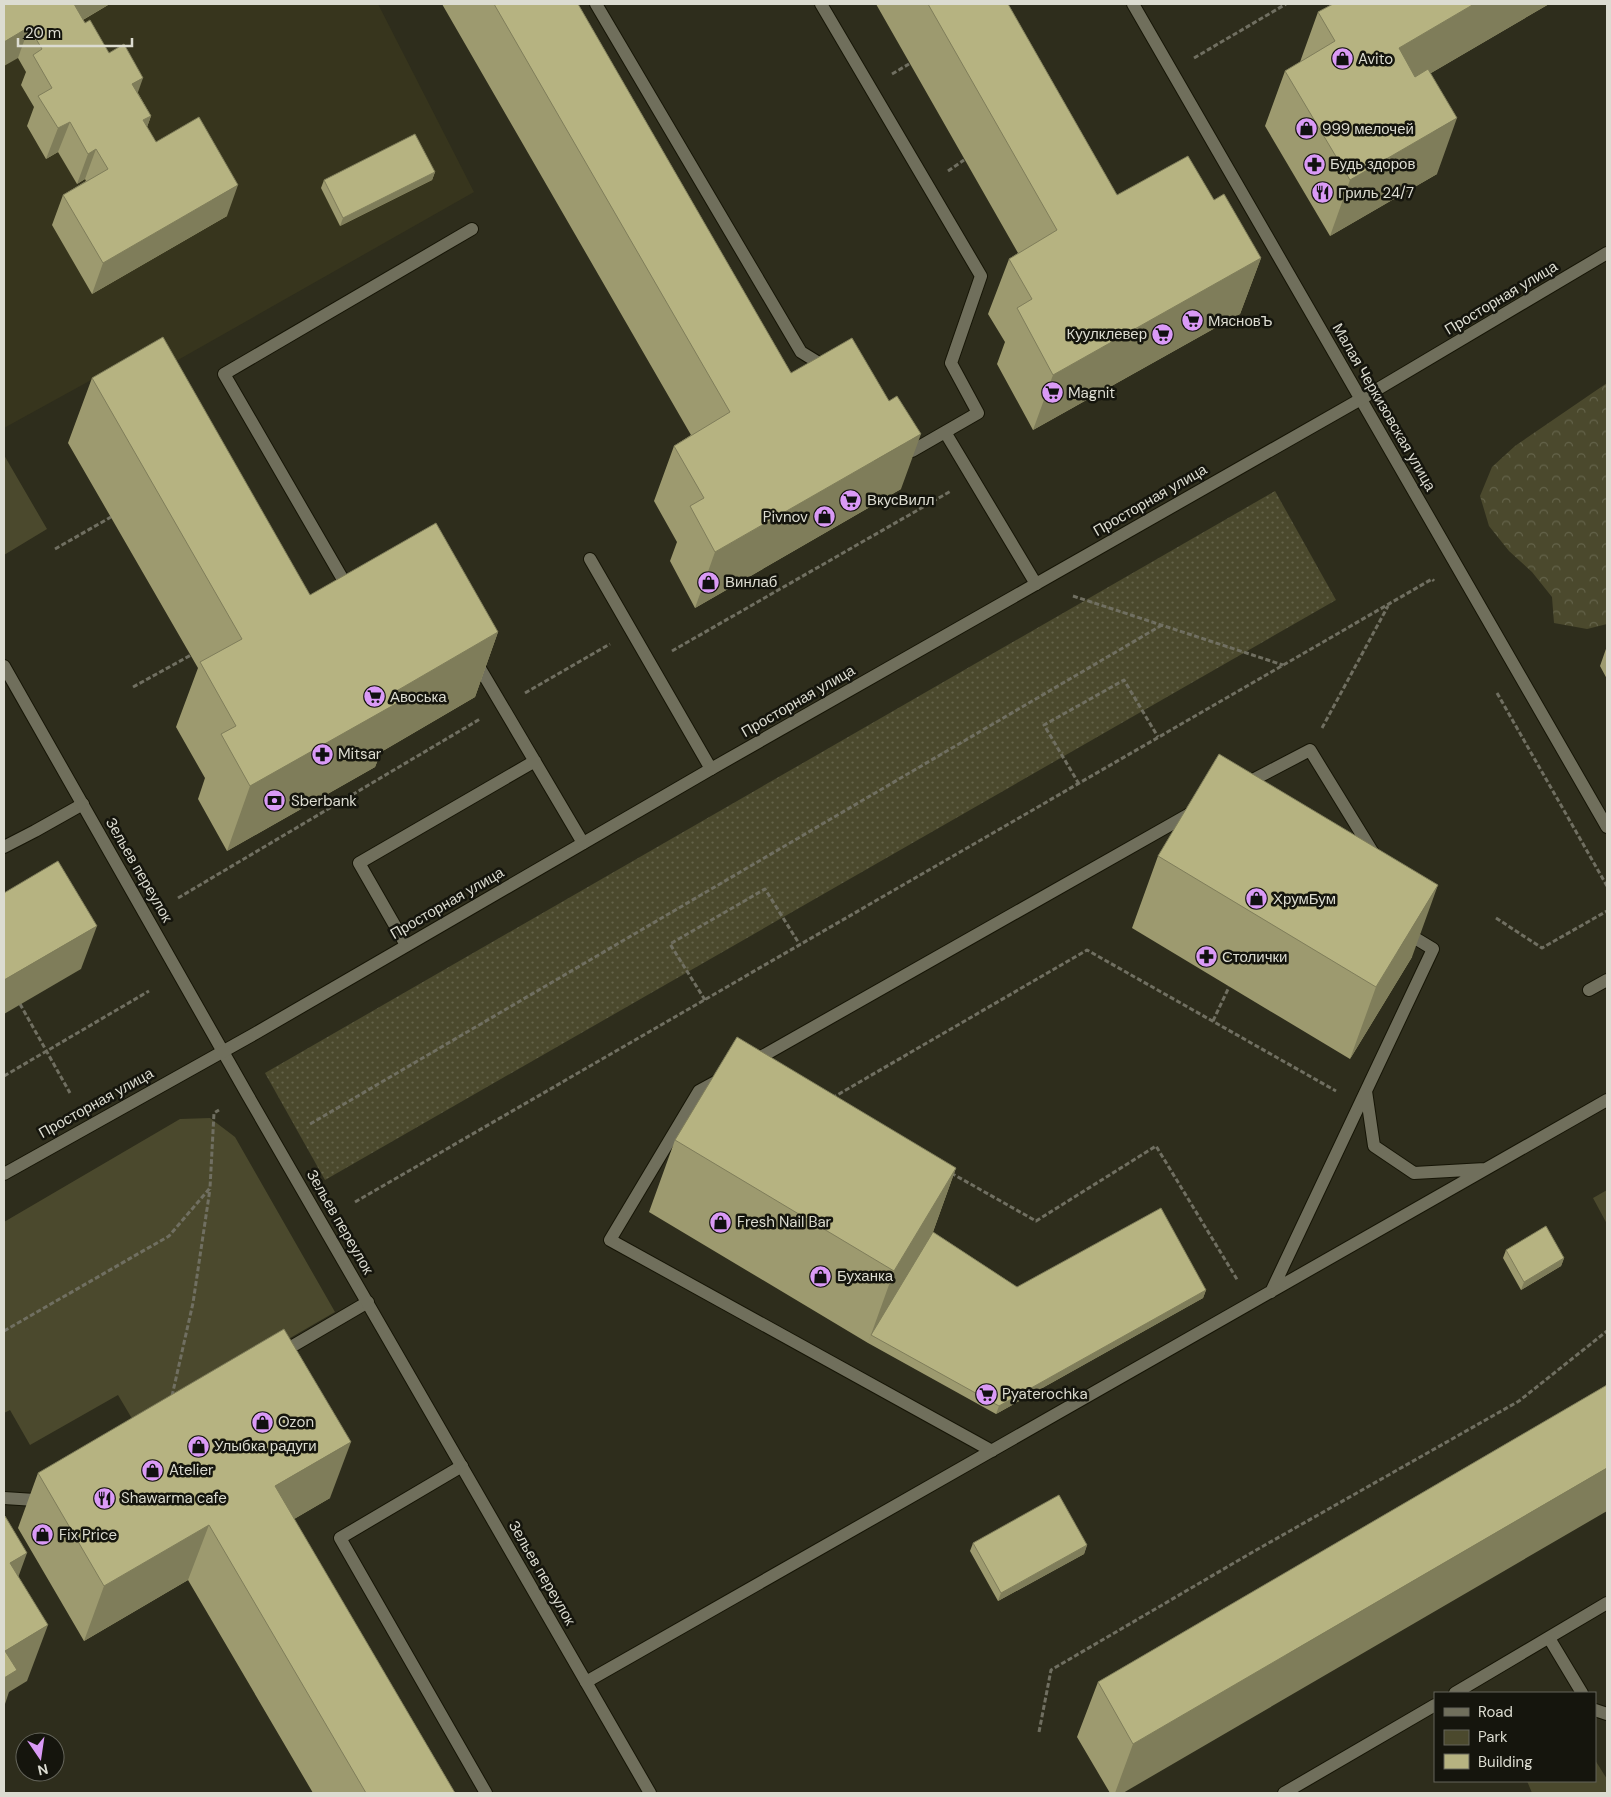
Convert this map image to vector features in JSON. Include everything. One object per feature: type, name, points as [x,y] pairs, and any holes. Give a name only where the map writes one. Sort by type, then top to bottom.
[{"type":"street","points":[[596,4],[801,352],[834,372]]},
{"type":"street","points":[[822,4],[981,276],[951,363],[978,413],[912,451],[898,427]]},
{"type":"street","name":"Малая Черкизовская улица","points":[[1133,4],[1454,557],[1607,826]]},
{"type":"street","points":[[361,593],[353,597],[224,374],[472,229]]},
{"type":"street","name":"Просторная улица","points":[[4,1174],[223,1051],[711,769],[1361,399],[1607,254]]},
{"type":"street","points":[[945,432],[1036,584]]},
{"type":"street","points":[[590,559],[711,769]]},
{"type":"street","points":[[470,651],[582,843]]},
{"type":"street","name":"Зельев переулок","points":[[4,666],[650,1793]]},
{"type":"street","points":[[1231,792],[1310,750],[1381,866]]},
{"type":"street","points":[[406,945],[359,863],[535,761]]},
{"type":"street","points":[[4,847],[35,832],[83,804]]},
{"type":"street","points":[[992,1451],[610,1240],[699,1091],[1202,810]]},
{"type":"street","points":[[1390,924],[1433,949]]},
{"type":"street","points":[[1417,924],[1433,949]]},
{"type":"street","points":[[1270,1292],[1433,949]]},
{"type":"street","points":[[1589,990],[1607,980]]},
{"type":"street","points":[[1366,1091],[1374,1146],[1414,1173],[1487,1169]]},
{"type":"street","points":[[586,1682],[1607,1100]]},
{"type":"street","points":[[268,1360],[368,1302]]},
{"type":"street","points":[[462,1466],[340,1538],[486,1793]]},
{"type":"street","points":[[4,1498],[35,1500],[51,1490]]},
{"type":"street","points":[[1457,1692],[1607,1603]]},
{"type":"street","points":[[1549,1638],[1581,1692]]},
{"type":"street","points":[[1284,1793],[1434,1706]]},
{"type":"path","points":[[1172,72],[1286,4]]},
{"type":"path","points":[[650,664],[972,479]]},
{"type":"path","points":[[55,549],[111,517]]},
{"type":"path","points":[[355,1202],[1432,579],[1437,588]]},
{"type":"path","points":[[1073,596],[1283,665]]},
{"type":"path","points":[[1310,750],[1390,604]]},
{"type":"path","points":[[310,1124],[1162,625]]},
{"type":"path","points":[[178,898],[632,631]]},
{"type":"path","points":[[133,687],[191,654]]},
{"type":"path","points":[[1079,784],[1044,725],[1124,680],[1158,738]]},
{"type":"path","points":[[1496,690],[1607,886]]},
{"type":"path","points":[[705,1000],[670,944],[765,889],[800,945]]},
{"type":"path","points":[[1496,918],[1542,948],[1607,911]]},
{"type":"path","points":[[826,1102],[1088,950],[1336,1091]]},
{"type":"path","points":[[1213,1022],[1230,987]]},
{"type":"path","points":[[4,1076],[149,991]]},
{"type":"path","points":[[20,1004],[70,1093]]},
{"type":"path","points":[[170,1402],[193,1303],[210,1188],[214,1113],[219,1110]]},
{"type":"path","points":[[950,1172],[1036,1220],[1156,1146],[1251,1304]]},
{"type":"path","points":[[4,1331],[169,1236],[210,1188]]},
{"type":"path","points":[[1039,1732],[1050,1670],[1250,1553],[1519,1401],[1607,1331]]},
{"type":"shaded area","points":[[4,4],[378,4],[474,192],[155,373],[142,352],[4,428]]},
{"type":"green space","points":[[1607,383],[1607,624],[1587,629],[1554,623],[1552,597],[1532,572],[1509,551],[1489,526],[1480,496],[1492,467],[1515,446]]},
{"type":"green space","points":[[4,455],[47,529],[4,555]]},
{"type":"green space","points":[[1275,491],[1336,600],[325,1180],[265,1073]]},
{"type":"green space","points":[[210,1118],[235,1137],[335,1312],[137,1427],[118,1395],[30,1445],[10,1410],[4,1413],[4,1222],[180,1119]]},
{"type":"green space","points":[[1607,1190],[1607,1224],[1593,1198]]},
{"type":"green space","points":[[1596,1762],[1607,1779],[1607,1793],[1532,1793],[1527,1782],[1596,1782]]},
{"type":"building","points":[[4,4],[74,4],[85,23],[90,20],[109,53],[124,44],[143,78],[132,84],[151,116],[143,120],[156,142],[199,117],[238,185],[103,263],[63,195],[108,169],[96,149],[88,154],[70,122],[58,128],[38,96],[52,88],[33,55],[42,49],[29,27],[4,42]]},
{"type":"building","points":[[494,4],[578,4],[791,373],[852,338],[889,401],[897,396],[921,434],[715,552],[690,506],[704,498],[674,446],[730,412]]},
{"type":"building","points":[[928,4],[1008,4],[1117,195],[1188,156],[1214,200],[1224,194],[1261,258],[1053,375],[1017,308],[1032,299],[1009,259],[1057,230]]},
{"type":"building","points":[[1333,4],[1474,4],[1399,48],[1415,77],[1428,69],[1457,118],[1350,180],[1285,71],[1335,41],[1318,12]]},
{"type":"building","points":[[415,134],[435,172],[343,218],[324,180]]},
{"type":"building","points":[[163,337],[310,595],[436,523],[498,632],[393,693],[399,702],[250,786],[221,734],[236,726],[200,662],[242,639],[92,378]]},
{"type":"building","points":[[1219,754],[1438,885],[1376,987],[1158,856]]},
{"type":"building","points":[[58,861],[97,926],[4,980],[4,893]]},
{"type":"building","points":[[737,1037],[956,1168],[894,1271],[675,1140]]},
{"type":"building","points":[[1161,1208],[1206,1290],[999,1406],[871,1335],[933,1232],[1017,1287]]},
{"type":"building","points":[[1546,1226],[1564,1258],[1524,1282],[1506,1250]]},
{"type":"building","points":[[284,1329],[351,1442],[275,1486],[455,1793],[366,1793],[209,1525],[104,1586],[38,1473]]},
{"type":"building","points":[[1607,1385],[1607,1468],[1133,1744],[1098,1682]]},
{"type":"building","points":[[1059,1495],[1087,1545],[1001,1593],[973,1543]]},
{"type":"building","points":[[4,1517],[27,1553],[10,1563],[48,1625],[5,1651],[17,1670],[4,1678]]},
{"type":"place","name":"Avito","points":[[1342,59]]},
{"type":"place","name":"999 мелочей","points":[[1306,129]]},
{"type":"place","name":"Будь здоров","points":[[1314,164]]},
{"type":"place","name":"Гриль 24/7","points":[[1322,193]]},
{"type":"place","name":"МясновЪ","points":[[1192,321]]},
{"type":"place","name":"Куулклевер","points":[[1163,334]]},
{"type":"place","name":"Magnit","points":[[1052,393]]},
{"type":"place","name":"ВкусВилл","points":[[851,500]]},
{"type":"place","name":"Pivnov","points":[[824,517]]},
{"type":"place","name":"Винлаб","points":[[709,582]]},
{"type":"place","name":"Авоська","points":[[374,697]]},
{"type":"place","name":"Mitsar","points":[[322,754]]},
{"type":"place","name":"Sberbank","points":[[275,801]]},
{"type":"place","name":"ХрумБум","points":[[1257,899]]},
{"type":"place","name":"Столички","points":[[1206,957]]},
{"type":"place","name":"Fresh Nail Bar","points":[[721,1222]]},
{"type":"place","name":"Буханка","points":[[821,1276]]},
{"type":"place","name":"Pyaterochka","points":[[986,1394]]},
{"type":"place","name":"Ozon","points":[[262,1422]]},
{"type":"place","name":"Улыбка радуги","points":[[198,1446]]},
{"type":"place","name":"Atelier","points":[[153,1470]]},
{"type":"place","name":"Shawarma cafe","points":[[105,1498]]},
{"type":"place","name":"Fix Price","points":[[43,1535]]}]
